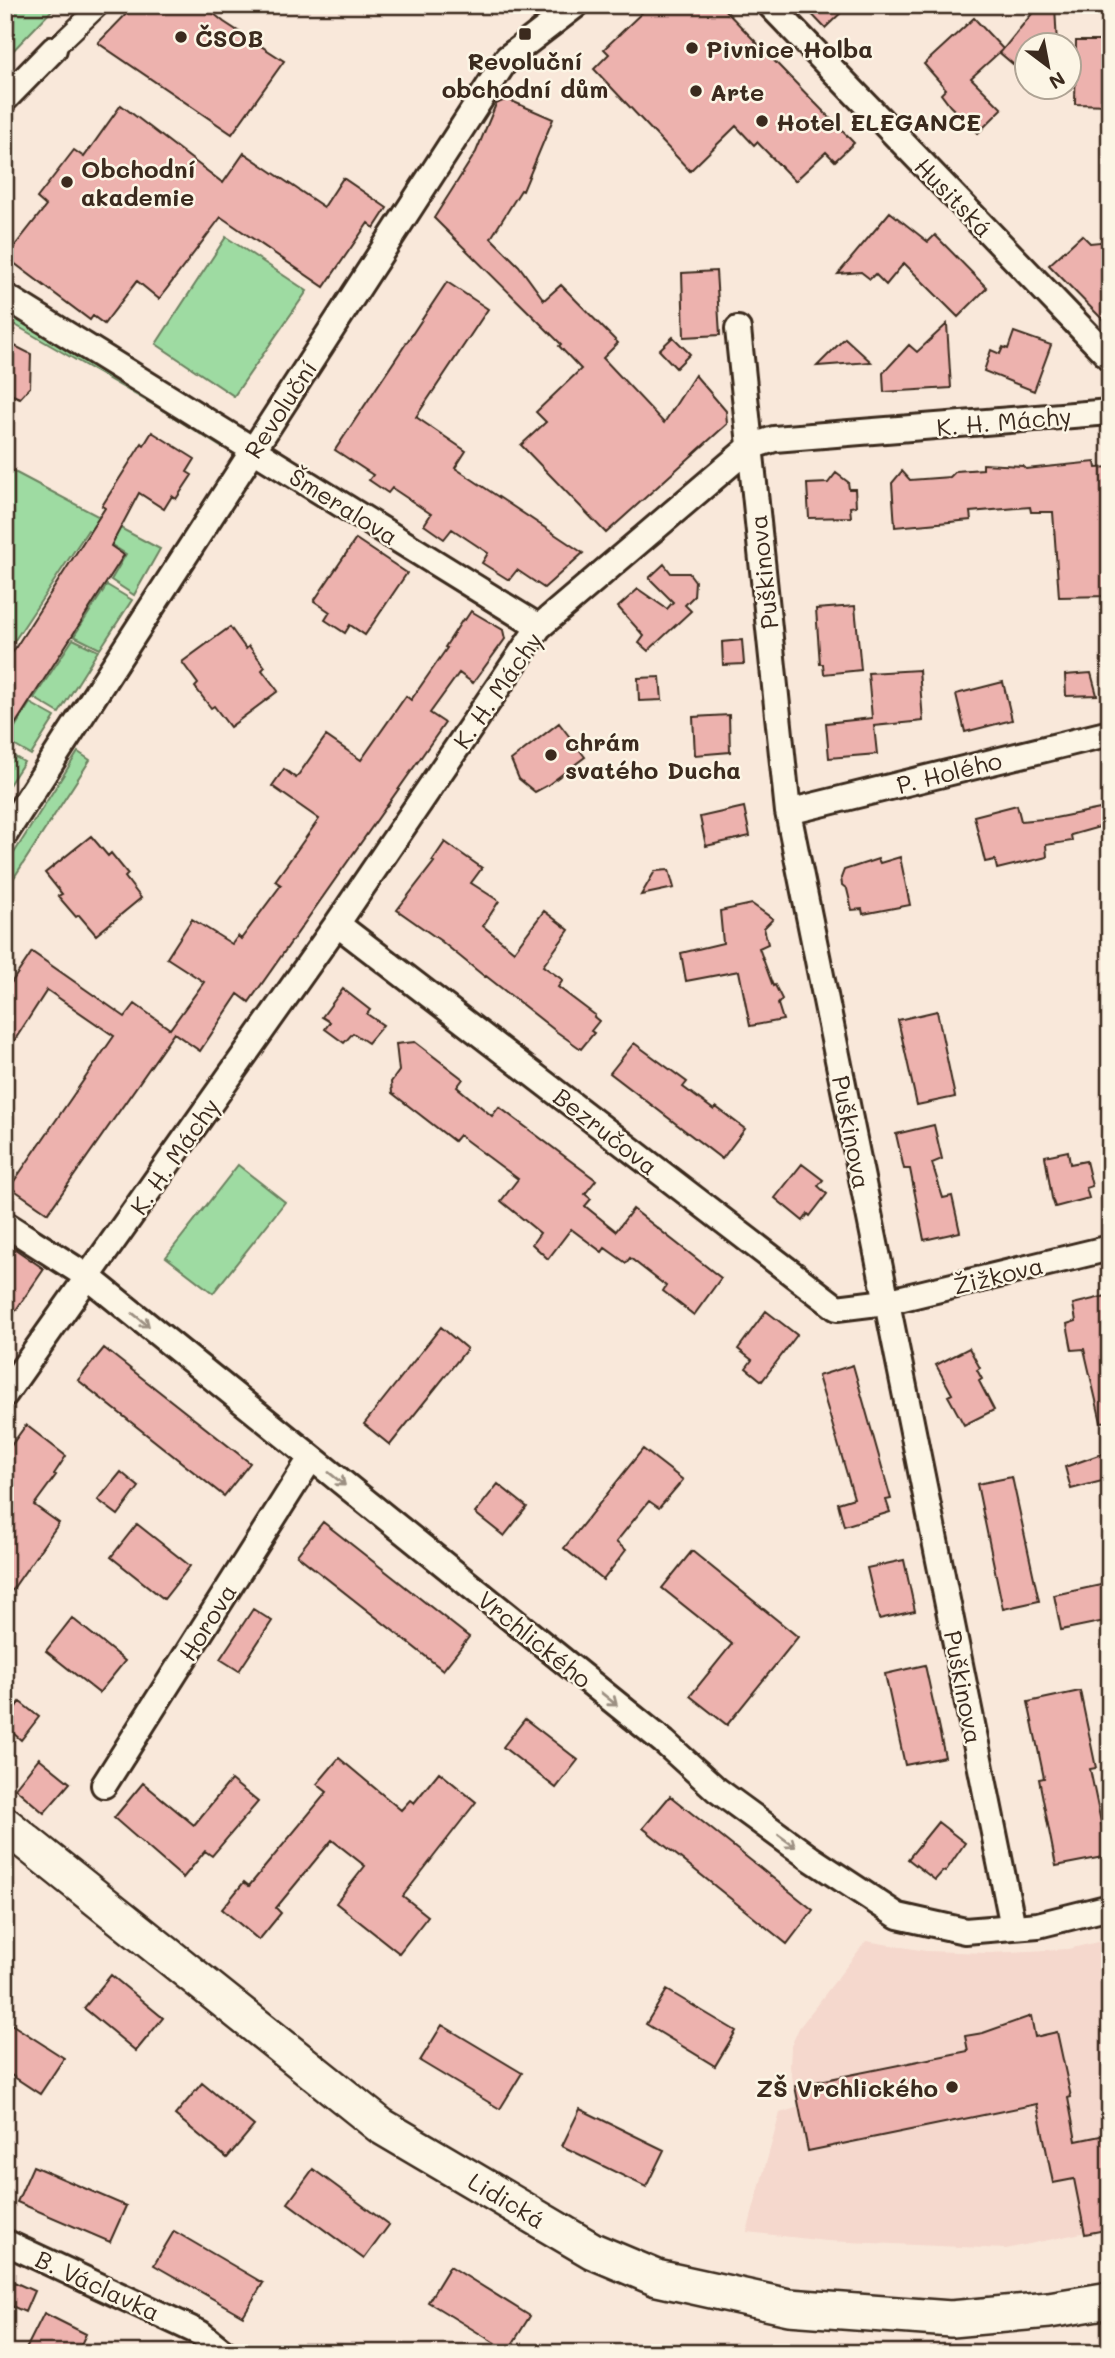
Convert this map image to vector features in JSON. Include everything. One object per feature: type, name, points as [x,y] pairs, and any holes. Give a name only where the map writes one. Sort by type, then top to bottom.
[{"type":"main road","name":"Lidická","points":[[5,1825],[381,2126],[593,2251],[657,2278],[789,2307],[951,2319],[1049,2310],[1110,2300]]},
{"type":"street","points":[[5,99],[100,5]]},
{"type":"street","name":"Revoluční","points":[[5,834],[506,58],[576,5]]},
{"type":"street","name":"Husitská","points":[[770,5],[1110,358]]},
{"type":"street","name":"Šmeralova","points":[[5,296],[539,627]]},
{"type":"street","name":"Puškinova","points":[[737,329],[788,812],[1013,1927]]},
{"type":"street","name":"K. H. Máchy","points":[[5,1394],[337,924],[539,627],[750,447],[774,439],[1110,412]]},
{"type":"street","name":"P. Holého","points":[[788,812],[1110,733]]},
{"type":"street","name":"Bezručova","points":[[337,924],[837,1308],[886,1302]]},
{"type":"street","name":"Vrchlického","points":[[5,1224],[88,1277],[664,1742],[717,1790],[810,1858],[898,1916],[965,1931],[1038,1924],[1110,1907]]},
{"type":"street","name":"Žižkova","points":[[886,1302],[1110,1248]]},
{"type":"street","name":"Horova","points":[[104,1785],[311,1458]]},
{"type":"street","name":"B. Václavka","points":[[5,2242],[200,2333],[225,2353]]},
{"type":"shaded area","name":"ZŠ Vrchlického","points":[[1110,1939],[1110,2227],[1006,2249],[826,2241],[747,2232],[780,2113],[799,2107],[790,2068],[791,2046],[799,2028],[866,1941],[926,1951],[989,1953],[1068,1949]]},
{"type":"green space","points":[[5,5],[57,5],[5,59]]},
{"type":"green space","points":[[226,237],[307,291],[234,396],[156,344]]},
{"type":"green space","points":[[5,311],[224,441],[221,447],[17,326],[5,318]]},
{"type":"green space","points":[[5,467],[160,549],[134,595],[111,580],[126,554],[88,530],[5,655]]},
{"type":"green space","points":[[107,585],[132,600],[100,649],[74,636]]},
{"type":"green space","points":[[73,639],[98,651],[59,713],[34,698]]},
{"type":"green space","points":[[30,703],[55,717],[31,755],[5,740],[5,728],[12,732]]},
{"type":"green space","points":[[5,751],[24,762],[5,791]]},
{"type":"green space","points":[[78,752],[90,760],[13,879],[7,875],[7,864]]},
{"type":"green space","points":[[238,1165],[285,1202],[213,1293],[166,1257]]},
{"type":"building","points":[[135,5],[203,5],[284,61],[232,134],[98,43]]},
{"type":"building","points":[[650,5],[720,5],[854,143],[835,161],[826,152],[795,181],[757,142],[754,145],[736,126],[690,171],[594,69],[609,54],[604,49]]},
{"type":"building","points":[[803,5],[849,5],[825,28]]},
{"type":"building","points":[[1039,5],[1055,5],[1056,32],[1017,32]]},
{"type":"building","points":[[974,18],[1003,49],[971,78],[1002,109],[978,133],[950,106],[941,94],[946,89],[924,64]]},
{"type":"building","points":[[1014,36],[1014,65],[1000,53]]},
{"type":"building","points":[[1084,41],[1110,41],[1110,105],[1075,104],[1084,102]]},
{"type":"building","points":[[507,99],[553,119],[523,191],[521,190],[491,238],[519,266],[544,300],[561,285],[618,343],[603,358],[664,423],[695,375],[726,411],[727,424],[606,533],[521,445],[546,422],[536,412],[581,369],[559,346],[561,344],[434,218],[476,152],[496,104]]},
{"type":"building","points":[[121,105],[223,183],[244,153],[324,207],[343,178],[387,208],[374,228],[368,223],[324,287],[221,217],[159,299],[137,281],[104,324],[93,316],[90,320],[6,257],[46,206],[37,198],[74,150],[84,157]]},
{"type":"building","points":[[890,212],[928,242],[935,235],[987,288],[958,317],[904,263],[886,285],[875,274],[870,279],[861,272],[838,274]]},
{"type":"building","points":[[1082,235],[1090,243],[1110,241],[1110,327],[1049,265]]},
{"type":"building","points":[[716,271],[720,335],[684,337],[682,273]]},
{"type":"building","points":[[447,282],[488,309],[416,417],[466,451],[455,468],[583,553],[544,588],[517,570],[509,580],[482,563],[488,553],[452,529],[444,539],[424,525],[431,514],[392,488],[388,493],[369,480],[373,475],[335,450]]},
{"type":"building","points":[[947,324],[951,388],[884,392],[883,373],[909,345],[917,352]]},
{"type":"building","points":[[1014,332],[1051,345],[1034,391],[984,371],[991,350],[1000,354],[1003,347],[1008,349]]},
{"type":"building","points":[[673,337],[690,354],[676,368],[659,350]]},
{"type":"building","points":[[845,338],[871,362],[817,366]]},
{"type":"building","points":[[5,341],[31,354],[30,387],[20,398],[5,392]]},
{"type":"building","points":[[152,432],[195,459],[187,472],[192,475],[176,499],[172,496],[164,509],[139,493],[111,546],[124,555],[5,740],[5,664],[105,508],[102,506],[142,443],[144,445]]},
{"type":"building","points":[[1095,462],[1096,468],[1110,467],[1110,596],[1059,597],[1053,512],[1031,512],[1030,507],[970,512],[971,520],[895,527],[892,483],[902,471],[910,480],[950,477],[956,471],[983,469],[983,464],[1023,466],[1026,469]]},
{"type":"building","points":[[836,473],[848,482],[849,489],[855,489],[856,506],[850,507],[851,517],[809,518],[807,484],[828,483]]},
{"type":"building","points":[[356,539],[407,573],[365,635],[350,625],[345,633],[325,620],[330,612],[314,601]]},
{"type":"building","points":[[664,564],[671,573],[689,573],[695,581],[694,596],[685,605],[691,611],[648,651],[639,643],[644,636],[618,607],[638,589],[667,609],[673,602],[649,578]]},
{"type":"building","points":[[855,606],[861,670],[824,674],[823,664],[820,664],[816,609]]},
{"type":"building","points":[[471,611],[503,630],[505,639],[473,683],[459,673],[430,713],[445,723],[249,1002],[238,994],[200,1051],[174,1033],[48,1213],[10,1187],[114,1036],[47,990],[5,1055],[5,992],[32,952],[125,1017],[135,1004],[170,1029],[204,982],[167,958],[192,919],[232,944],[238,936],[241,939],[281,885],[275,881],[319,819],[272,786],[284,769],[296,778],[326,736],[361,760],[406,696],[411,700],[447,648],[445,647],[463,619],[465,620]]},
{"type":"building","points":[[230,627],[246,649],[249,646],[265,667],[262,670],[278,691],[230,727],[195,687],[198,684],[182,662]]},
{"type":"building","points":[[742,640],[744,664],[723,665],[722,642]]},
{"type":"building","points":[[919,670],[923,721],[874,726],[877,754],[829,758],[826,723],[872,718],[868,673]]},
{"type":"building","points":[[1091,673],[1097,695],[1066,696],[1065,675]]},
{"type":"building","points":[[660,677],[662,700],[639,701],[638,678]]},
{"type":"building","points":[[1003,682],[1012,720],[965,732],[956,694]]},
{"type":"building","points":[[729,715],[730,752],[695,755],[693,717]]},
{"type":"building","name":"chrám svatého Ducha","points":[[559,723],[585,757],[535,792],[519,779],[511,760]]},
{"type":"building","points":[[1017,805],[1021,821],[1055,818],[1110,807],[1110,824],[1071,835],[1072,841],[1046,845],[1047,857],[997,869],[995,860],[985,862],[974,816]]},
{"type":"building","points":[[744,807],[750,836],[706,846],[700,817]]},
{"type":"building","points":[[91,836],[108,856],[111,853],[128,874],[125,877],[141,898],[96,935],[58,896],[62,894],[45,873]]},
{"type":"building","points":[[445,842],[482,868],[471,883],[499,901],[483,926],[514,951],[544,911],[569,930],[543,966],[563,980],[558,987],[599,1021],[591,1031],[594,1033],[581,1049],[397,910],[434,862],[432,861]]},
{"type":"building","points":[[900,857],[910,905],[863,914],[862,909],[852,910],[847,889],[842,885],[844,870],[878,859],[880,863]]},
{"type":"building","points":[[669,870],[674,888],[641,895],[655,871]]},
{"type":"building","points":[[752,904],[773,919],[764,928],[768,944],[759,948],[773,986],[775,985],[782,999],[778,1004],[783,1020],[750,1026],[739,971],[686,981],[681,953],[723,943],[720,911]]},
{"type":"building","points":[[343,989],[370,1010],[367,1014],[383,1025],[368,1043],[353,1033],[344,1043],[325,1029],[330,1022],[322,1017]]},
{"type":"building","points":[[937,1011],[955,1097],[917,1105],[898,1020]]},
{"type":"building","points":[[415,1042],[463,1079],[457,1087],[492,1116],[499,1107],[596,1180],[585,1194],[591,1199],[585,1206],[616,1231],[633,1209],[721,1278],[694,1315],[663,1291],[666,1286],[630,1258],[626,1263],[605,1248],[602,1252],[571,1229],[548,1259],[532,1244],[540,1233],[501,1201],[518,1179],[459,1135],[454,1141],[392,1093],[391,1082],[399,1071],[396,1044]]},
{"type":"building","points":[[634,1043],[687,1082],[683,1087],[745,1129],[722,1159],[610,1073]]},
{"type":"building","points":[[934,1125],[942,1159],[932,1163],[943,1198],[952,1196],[960,1232],[924,1240],[910,1169],[904,1169],[896,1134]]},
{"type":"building","points":[[1068,1151],[1070,1164],[1086,1161],[1092,1186],[1086,1188],[1089,1198],[1055,1207],[1045,1156]]},
{"type":"building","points":[[802,1164],[823,1180],[818,1186],[827,1194],[803,1221],[775,1198]]},
{"type":"building","points":[[5,1242],[44,1269],[5,1326]]},
{"type":"building","points":[[1110,1295],[1110,1421],[1101,1422],[1084,1349],[1072,1350],[1067,1324],[1076,1321],[1073,1304]]},
{"type":"building","points":[[766,1311],[797,1335],[762,1381],[746,1368],[752,1360],[738,1349]]},
{"type":"building","points":[[441,1327],[467,1349],[390,1445],[364,1424]]},
{"type":"building","points":[[104,1348],[250,1463],[224,1496],[78,1380]]},
{"type":"building","points":[[969,1348],[980,1368],[977,1370],[982,1379],[979,1381],[994,1410],[964,1425],[948,1396],[952,1394],[936,1365]]},
{"type":"building","points":[[853,1365],[891,1499],[886,1500],[890,1512],[844,1526],[838,1503],[854,1498],[818,1376]]},
{"type":"building","points":[[26,1425],[66,1456],[34,1505],[59,1523],[5,1600],[5,1454]]},
{"type":"building","points":[[643,1449],[683,1480],[659,1508],[649,1501],[616,1542],[626,1550],[603,1580],[564,1548]]},
{"type":"building","points":[[1110,1451],[1110,1479],[1071,1489],[1065,1467]]},
{"type":"building","points":[[121,1472],[139,1487],[118,1515],[98,1500]]},
{"type":"building","points":[[1012,1477],[1039,1601],[1003,1609],[977,1484]]},
{"type":"building","points":[[498,1484],[527,1507],[504,1536],[475,1513]]},
{"type":"building","points":[[323,1522],[469,1637],[443,1670],[297,1555]]},
{"type":"building","points":[[137,1524],[190,1566],[164,1599],[111,1557]]},
{"type":"building","points":[[692,1551],[798,1637],[727,1725],[690,1696],[732,1644],[662,1588]]},
{"type":"building","points":[[904,1560],[915,1611],[879,1619],[867,1568]]},
{"type":"building","points":[[1110,1583],[1110,1620],[1061,1630],[1054,1595]]},
{"type":"building","points":[[253,1609],[272,1621],[239,1671],[220,1659]]},
{"type":"building","points":[[72,1618],[125,1661],[99,1693],[46,1651]]},
{"type":"building","points":[[925,1665],[945,1757],[905,1765],[885,1674]]},
{"type":"building","points":[[1080,1691],[1096,1768],[1090,1769],[1108,1856],[1056,1866],[1039,1779],[1044,1778],[1028,1702]]},
{"type":"building","points":[[20,1702],[39,1717],[21,1740],[5,1726],[5,1721]]},
{"type":"building","points":[[525,1719],[578,1760],[556,1788],[503,1747]]},
{"type":"building","points":[[39,1758],[70,1783],[44,1813],[15,1788]]},
{"type":"building","points":[[339,1758],[401,1810],[410,1800],[414,1803],[439,1772],[476,1802],[403,1896],[428,1916],[399,1953],[336,1903],[365,1866],[332,1840],[276,1908],[281,1913],[259,1940],[222,1909],[244,1882],[249,1886],[327,1792],[317,1784]]},
{"type":"building","points":[[231,1780],[258,1802],[212,1856],[205,1851],[183,1878],[114,1818],[143,1783],[194,1825]]},
{"type":"building","points":[[670,1796],[813,1910],[787,1944],[643,1828]]},
{"type":"building","points":[[938,1822],[965,1843],[945,1872],[935,1880],[908,1859]]},
{"type":"building","points":[[111,1975],[163,2018],[136,2051],[84,2008]]},
{"type":"building","points":[[667,1990],[736,2031],[715,2066],[646,2024]]},
{"type":"building","points":[[1031,2016],[1035,2037],[1057,2032],[1071,2097],[1068,2098],[1076,2141],[1110,2134],[1110,2229],[1085,2234],[1074,2179],[1053,2183],[1037,2104],[808,2151],[795,2086],[968,2051],[965,2036],[983,2033]]},
{"type":"building","points":[[5,2020],[64,2058],[40,2094],[5,2071]]},
{"type":"building","points":[[442,2025],[522,2073],[500,2109],[420,2061]]},
{"type":"building","points":[[202,2083],[254,2126],[227,2158],[175,2115]]},
{"type":"building","points":[[580,2109],[664,2150],[646,2187],[562,2146]]},
{"type":"building","points":[[33,2166],[126,2206],[110,2242],[17,2202]]},
{"type":"building","points":[[313,2169],[389,2225],[364,2259],[288,2203]]},
{"type":"building","points":[[174,2231],[263,2283],[243,2316],[154,2265]]},
{"type":"building","points":[[450,2266],[530,2316],[508,2351],[428,2302]]},
{"type":"building","points":[[14,2282],[34,2291],[25,2312],[5,2303]]},
{"type":"building","points":[[44,2313],[86,2334],[77,2353],[24,2353]]},
{"type":"place","name":"Revoluční obchodní dům","points":[[525,34]]},
{"type":"place","name":"ČSOB","points":[[181,37]]},
{"type":"place","name":"Pivnice Holba","points":[[692,48]]},
{"type":"place","name":"Arte","points":[[696,91]]},
{"type":"place","name":"Hotel ELEGANCE","points":[[762,121]]},
{"type":"place","name":"Obchodní akademie","points":[[67,182]]},
{"type":"place","name":"chrám svatého Ducha","points":[[551,755]]},
{"type":"place","name":"ZŠ Vrchlického","points":[[952,2087]]}]
